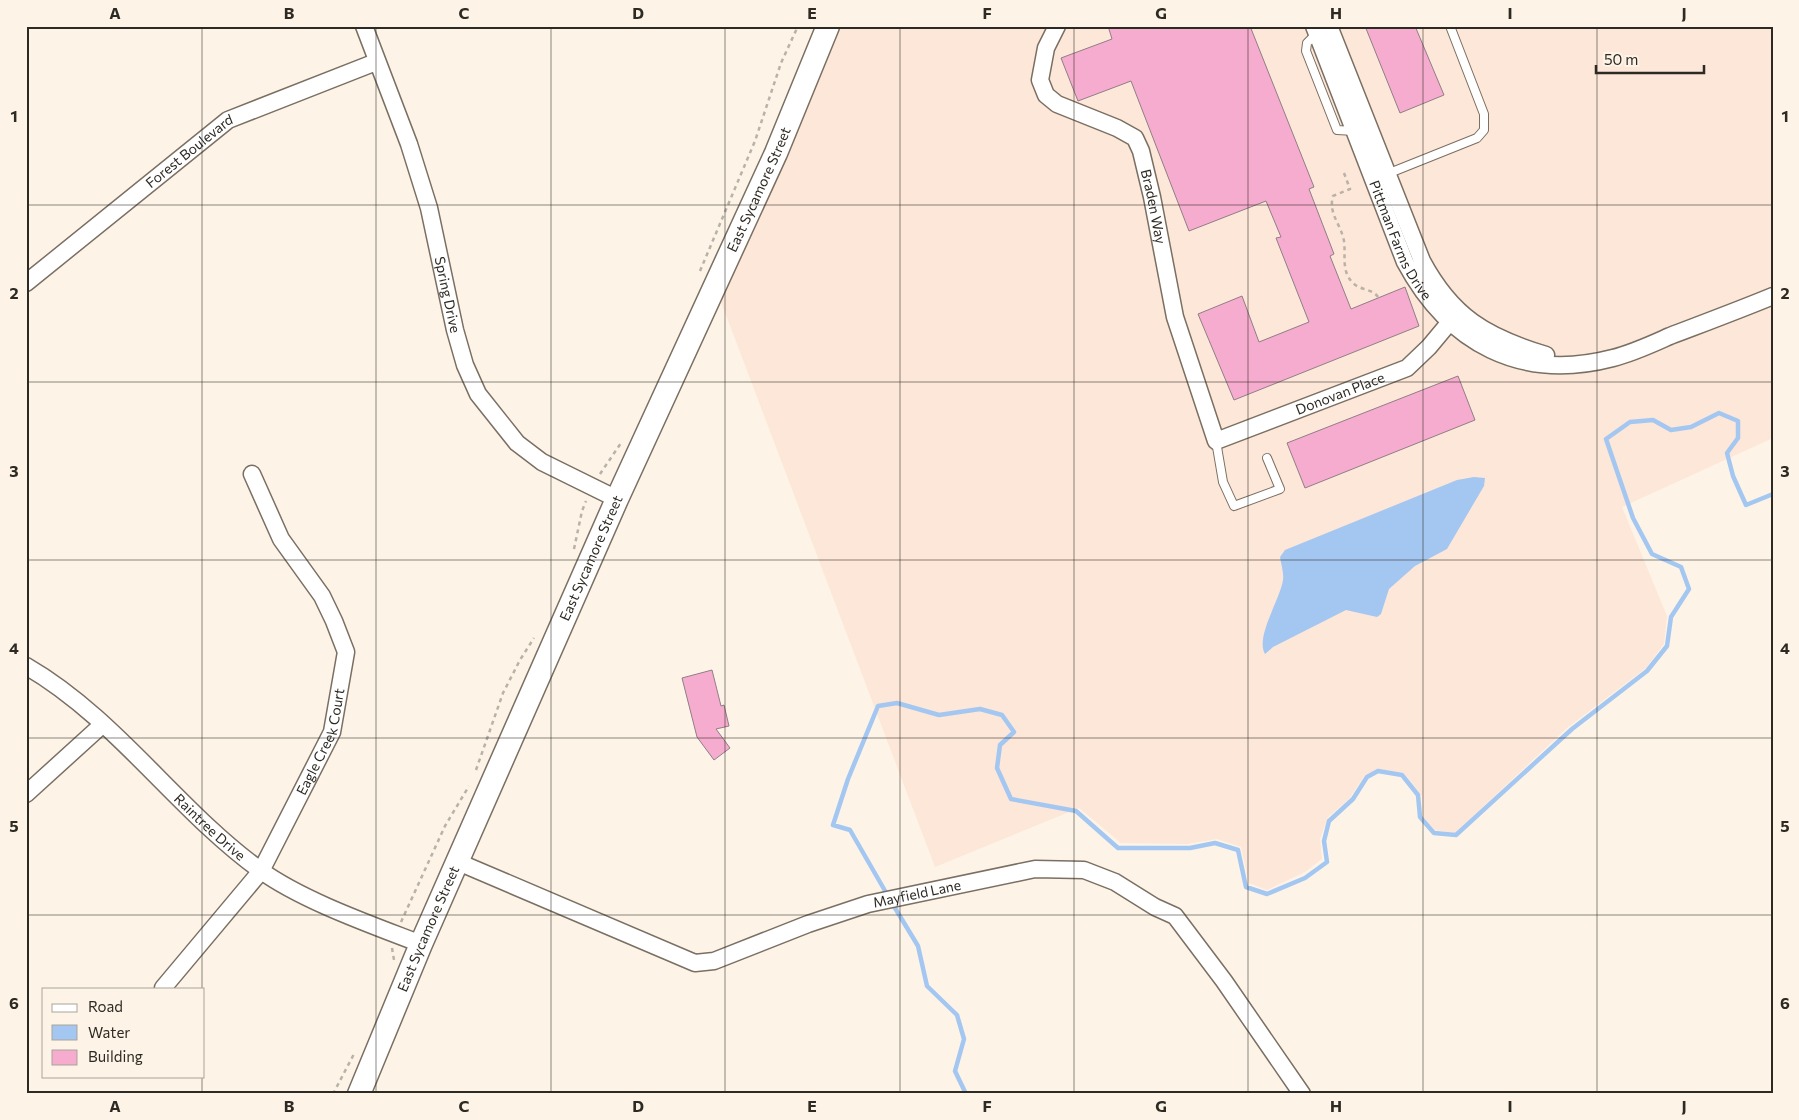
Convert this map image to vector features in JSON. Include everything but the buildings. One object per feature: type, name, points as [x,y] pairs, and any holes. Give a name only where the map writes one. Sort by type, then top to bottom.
[{"type":"main road","name":"East Sycamore Street","points":[[359,1094],[422,944],[618,499],[776,153],[828,26]]},
{"type":"street","name":"Spring Drive","points":[[364,26],[376,62],[409,144],[429,208],[456,330],[466,365],[478,394],[490,411],[523,448],[542,462],[618,499]]},
{"type":"street","name":"Braden Way","points":[[1057,26],[1046,48],[1040,80],[1046,95],[1057,104],[1117,128],[1136,138],[1142,151],[1175,317],[1216,441]]},
{"type":"street","name":"Pittman Farms Drive","points":[[1320,28],[1380,177]]},
{"type":"street","name":"Pittman Farms Drive","points":[[1320,28],[1355,131],[1453,317],[1511,344],[1572,364],[1615,357],[1773,296]]},
{"type":"street","name":"Forest Boulevard","points":[[26,283],[228,120],[376,62]]},
{"type":"street","name":"Donovan Place","points":[[1216,441],[1407,368],[1429,348],[1453,317]]},
{"type":"street","name":"Eagle Creek Court","points":[[163,988],[261,871],[332,732],[346,652],[322,596],[281,539],[252,474]]},
{"type":"street","name":"Raintree Drive","points":[[26,666],[52,681],[102,725],[230,846],[261,871],[359,920],[422,944]]},
{"type":"street","points":[[26,794],[102,725]]},
{"type":"street","name":"Mayfield Lane","points":[[458,862],[695,963],[714,961],[808,924],[868,904],[1035,869],[1084,870],[1115,882],[1155,907],[1175,916],[1224,981],[1302,1094]]},
{"type":"lane","points":[[1380,177],[1477,138],[1484,130],[1484,114],[1450,26]]},
{"type":"lane","points":[[1216,441],[1223,482],[1234,506],[1280,489],[1267,458]]},
{"type":"path","points":[[700,271],[754,142],[781,63],[798,26]]},
{"type":"path","points":[[1344,173],[1350,190],[1333,196],[1331,207],[1335,221],[1342,232],[1346,272],[1356,287],[1372,291],[1378,297]]},
{"type":"path","points":[[599,476],[624,439]]},
{"type":"path","points":[[573,551],[582,511],[588,498]]},
{"type":"path","points":[[474,774],[503,693],[520,660],[537,635]]},
{"type":"path","points":[[400,923],[445,826],[472,782]]},
{"type":"shaded area","points":[[841,26],[1773,26],[1773,438],[1622,507],[1667,616],[1664,644],[1646,668],[1567,728],[1455,833],[1435,830],[1423,817],[1422,796],[1404,773],[1379,769],[1365,775],[1349,799],[1328,817],[1320,839],[1322,859],[1305,872],[1267,890],[1249,883],[1241,847],[1217,839],[1187,844],[1121,843],[1079,808],[935,867],[718,294]]},
{"type":"water","points":[[1474,477],[1485,478],[1484,486],[1447,549],[1415,566],[1389,589],[1381,614],[1377,617],[1346,610],[1273,647],[1265,654],[1263,638],[1283,580],[1280,557],[1285,550],[1457,480]]},
{"type":"waterway","points":[[888,896],[850,830],[833,825],[848,779],[878,706],[897,703],[939,715],[980,709],[1002,715],[1014,732],[1000,745],[997,768],[1011,799],[1076,811],[1118,848],[1190,848],[1215,843],[1238,850],[1246,887],[1267,894],[1305,878],[1327,862],[1324,841],[1329,821],[1353,799],[1367,777],[1378,771],[1402,775],[1418,795],[1420,817],[1434,833],[1456,835],[1572,729],[1647,671],[1667,646],[1671,617],[1689,589],[1681,567],[1652,554],[1633,518],[1606,439],[1630,422],[1653,420],[1671,430],[1691,427],[1719,413],[1738,421],[1738,438],[1727,453],[1733,476],[1746,505],[1773,494]]},
{"type":"waterway","points":[[892,903],[918,946],[927,986],[957,1015],[964,1039],[955,1071],[966,1094]]}]
